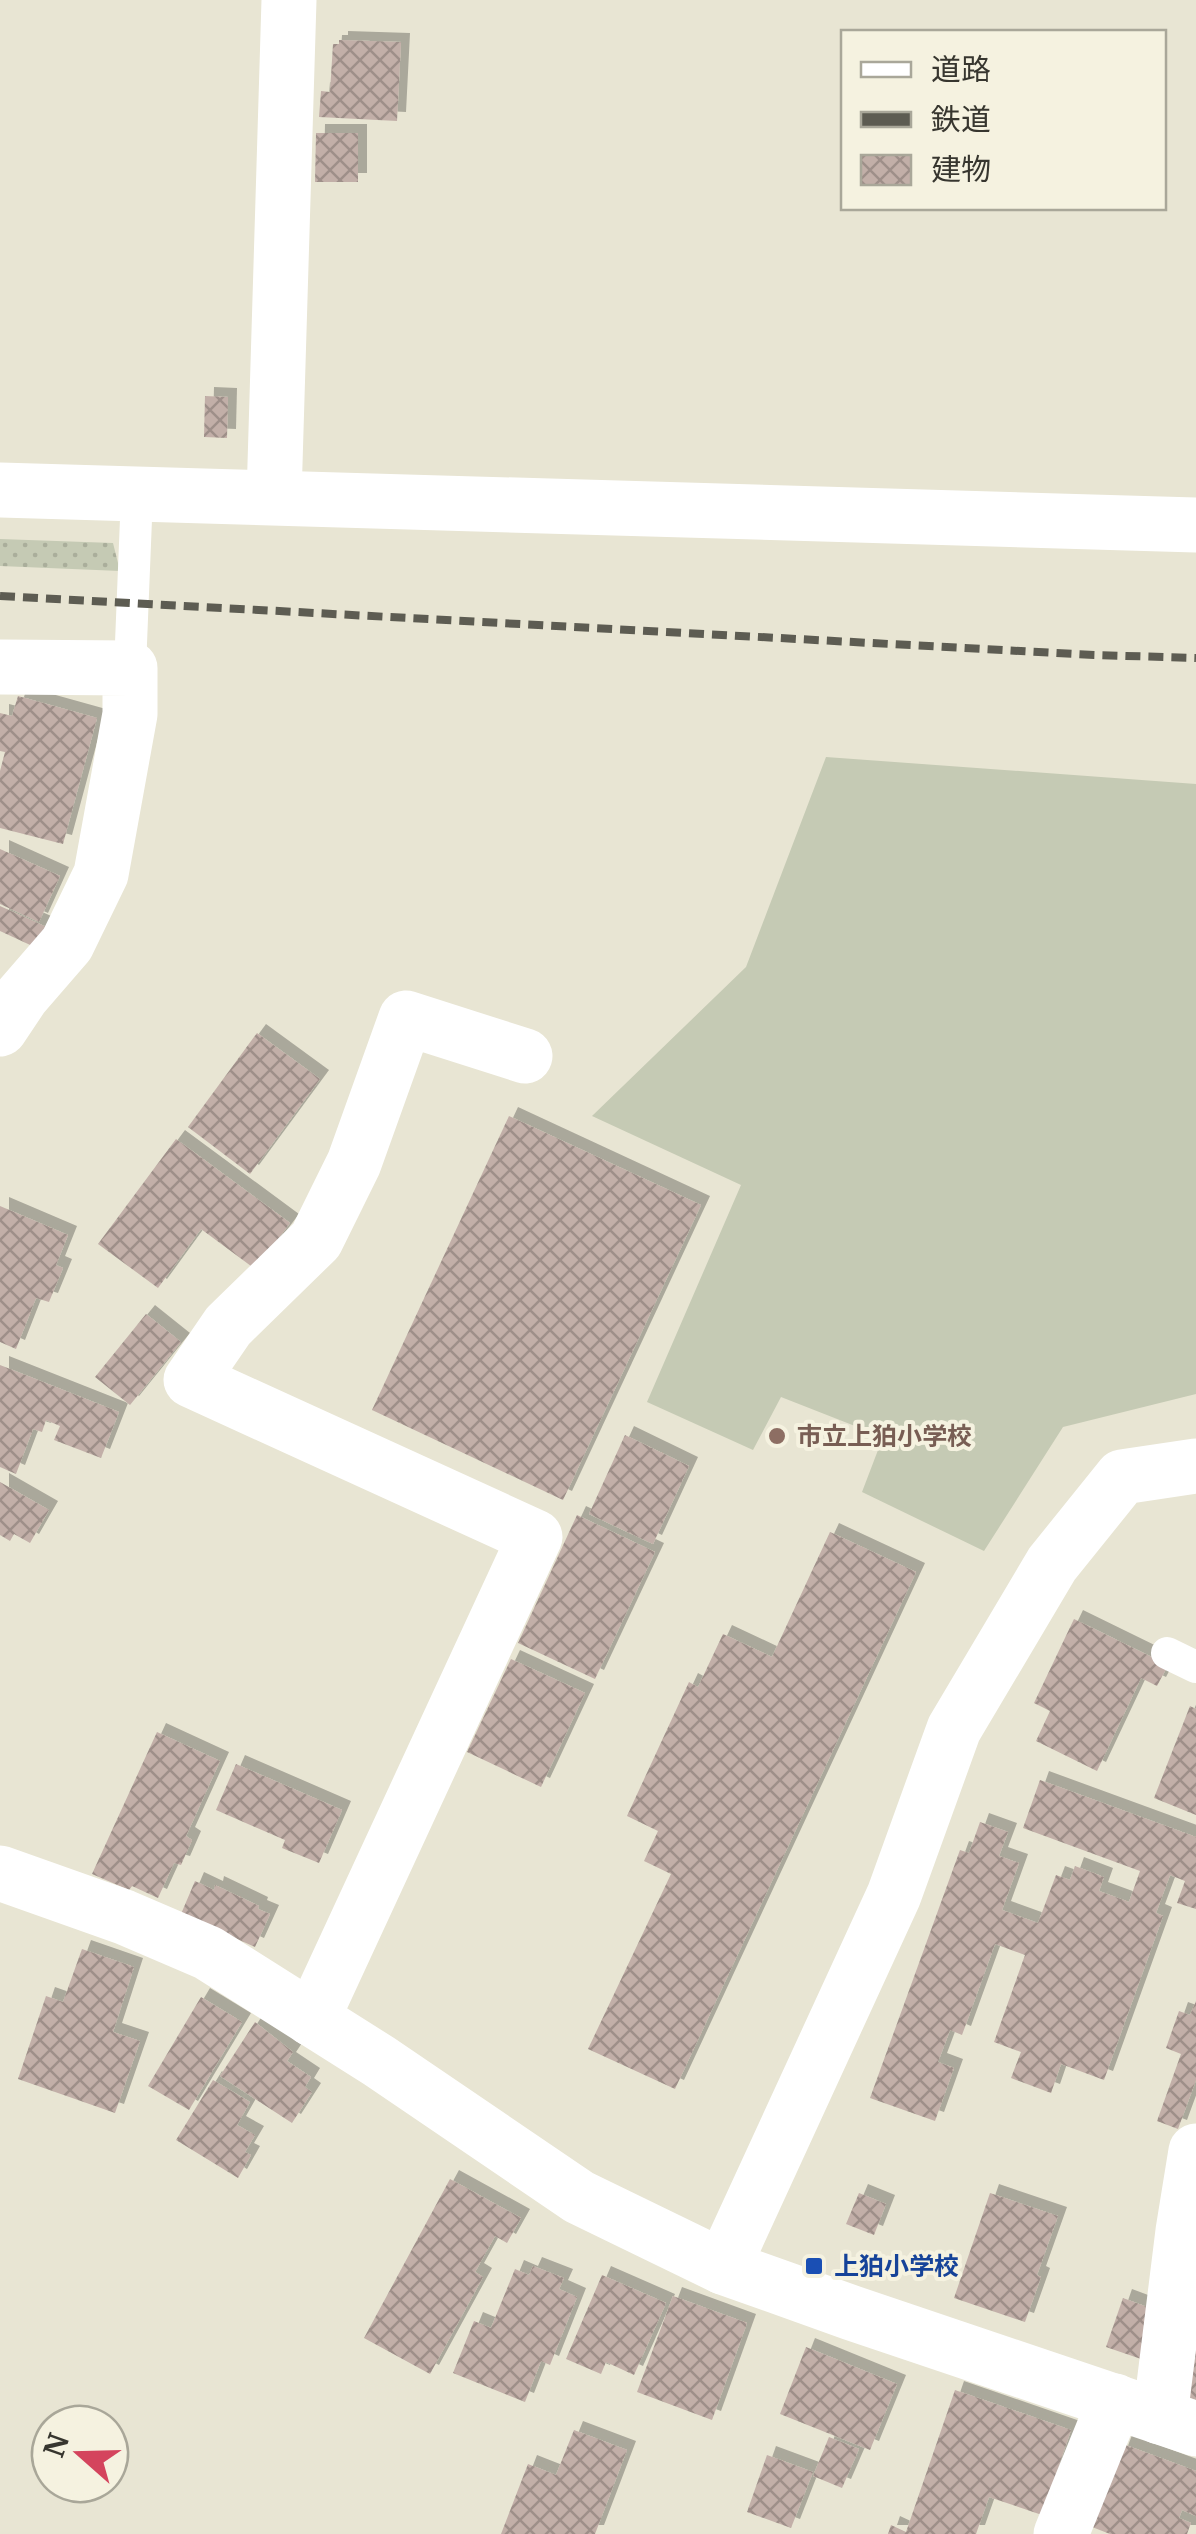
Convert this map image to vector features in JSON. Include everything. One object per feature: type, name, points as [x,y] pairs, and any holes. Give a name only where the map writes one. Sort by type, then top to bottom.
[{"type":"street","points":[[274,497],[288,0]]},
{"type":"street","points":[[0,490],[1196,525]]},
{"type":"street","points":[[0,667],[130,668],[130,714],[101,874],[67,944],[22,996],[0,1029]]},
{"type":"street","points":[[312,2018],[535,1537],[191,1380],[228,1326],[316,1240],[354,1164],[406,1018],[525,1056]]},
{"type":"street","points":[[724,2267],[894,1895],[954,1729],[1052,1564],[1122,1477],[1196,1466]]},
{"type":"street","points":[[0,1873],[124,1917],[208,1953],[380,2060],[579,2197],[724,2267],[852,2314],[1157,2415]]},
{"type":"street","points":[[1061,2534],[1157,2415],[1196,2151]]},
{"type":"lane","points":[[130,668],[137,494]]},
{"type":"green space","points":[[0,539],[113,543],[120,571],[0,566]]},
{"type":"green space","points":[[826,757],[1196,784],[1196,1394],[1063,1427],[984,1551],[862,1492],[883,1437],[781,1397],[753,1450],[647,1402],[741,1185],[592,1116],[746,967]]},
{"type":"building","points":[[339,40],[401,42],[397,121],[319,117],[321,91],[330,92],[333,44],[339,44]]},
{"type":"building","points":[[316,133],[358,133],[358,182],[315,182]]},
{"type":"building","points":[[205,396],[228,397],[227,438],[204,437]]},
{"type":"building","points":[[18,696],[97,718],[63,844],[0,828],[0,771],[5,752],[0,751],[0,713],[12,716]]},
{"type":"building","points":[[0,849],[60,876],[39,922],[0,904]]},
{"type":"building","points":[[0,906],[51,929],[41,950],[0,931]]},
{"type":"building","points":[[257,1033],[320,1079],[250,1174],[188,1127]]},
{"type":"building","points":[[509,1116],[701,1205],[563,1500],[372,1410]]},
{"type":"building","points":[[176,1139],[290,1223],[255,1269],[201,1229],[158,1288],[98,1244]]},
{"type":"building","points":[[0,1206],[68,1235],[56,1265],[63,1268],[49,1302],[36,1298],[16,1349],[0,1342]]},
{"type":"building","points":[[146,1314],[181,1342],[130,1405],[95,1377]]},
{"type":"building","points":[[0,1365],[119,1412],[101,1458],[54,1440],[60,1426],[46,1420],[42,1432],[33,1429],[16,1474],[0,1467]]},
{"type":"building","points":[[625,1435],[689,1466],[653,1544],[589,1514]]},
{"type":"building","points":[[0,1482],[49,1510],[30,1543],[14,1534],[10,1541],[0,1535]]},
{"type":"building","points":[[577,1515],[655,1552],[595,1679],[518,1643]]},
{"type":"building","points":[[830,1532],[916,1572],[675,2089],[588,2049],[671,1874],[644,1861],[658,1831],[627,1816],[689,1682],[698,1687],[723,1634],[772,1657]]},
{"type":"building","points":[[1074,1619],[1168,1665],[1157,1686],[1141,1678],[1097,1771],[1036,1741],[1050,1711],[1034,1703]]},
{"type":"building","points":[[511,1659],[585,1693],[541,1787],[467,1752]]},
{"type":"building","points":[[1190,1706],[1196,1709],[1196,1815],[1154,1798]]},
{"type":"building","points":[[157,1732],[220,1761],[186,1836],[192,1840],[181,1865],[174,1863],[158,1898],[92,1874]]},
{"type":"building","points":[[236,1764],[342,1810],[319,1863],[282,1848],[285,1840],[216,1810]]},
{"type":"building","points":[[1040,1780],[1196,1837],[1196,1909],[1177,1903],[1185,1881],[1170,1875],[1156,1913],[1163,1916],[1104,2080],[1061,2064],[1051,2093],[1011,2078],[1021,2052],[994,2042],[1025,1955],[995,1944],[962,2035],[950,2030],[938,2062],[954,2068],[935,2121],[870,2098],[960,1850],[969,1853],[980,1822],[1008,1832],[999,1856],[1019,1863],[1002,1910],[1038,1923],[1056,1875],[1070,1880],[1075,1866],[1104,1877],[1099,1891],[1129,1902],[1140,1871],[1023,1828]]},
{"type":"building","points":[[195,1881],[214,1890],[215,1885],[270,1914],[255,1947],[181,1914]]},
{"type":"building","points":[[82,1949],[134,1967],[113,2032],[140,2041],[115,2113],[18,2079],[46,1996],[63,2002]]},
{"type":"building","points":[[201,1997],[242,2022],[189,2110],[148,2086]]},
{"type":"building","points":[[1196,2001],[1196,2080],[1178,2129],[1157,2121],[1181,2054],[1166,2048],[1179,2011],[1190,2015]]},
{"type":"building","points":[[255,2022],[293,2052],[287,2061],[311,2077],[305,2087],[312,2092],[292,2123],[220,2076]]},
{"type":"building","points":[[213,2080],[250,2102],[237,2125],[255,2135],[245,2152],[251,2155],[238,2178],[176,2140]]},
{"type":"building","points":[[450,2179],[521,2218],[507,2243],[495,2236],[475,2272],[483,2277],[430,2374],[364,2338]]},
{"type":"building","points":[[859,2193],[886,2204],[874,2235],[846,2224]]},
{"type":"building","points":[[990,2193],[1058,2216],[1025,2322],[954,2298]]},
{"type":"building","points":[[533,2266],[564,2278],[559,2289],[577,2297],[550,2365],[541,2361],[525,2402],[453,2373],[474,2321],[491,2328],[515,2269],[529,2275]]},
{"type":"building","points":[[602,2275],[666,2303],[634,2375],[606,2362],[601,2374],[566,2359]]},
{"type":"building","points":[[673,2296],[747,2323],[712,2420],[637,2392]]},
{"type":"building","points":[[1123,2298],[1158,2311],[1141,2359],[1106,2347]]},
{"type":"building","points":[[1196,2339],[1196,2400],[1176,2393]]},
{"type":"building","points":[[806,2347],[897,2384],[870,2450],[780,2414]]},
{"type":"building","points":[[955,2390],[1071,2430],[1042,2515],[989,2497],[976,2534],[888,2534],[891,2525],[906,2532]]},
{"type":"building","points":[[574,2430],[627,2450],[595,2534],[501,2534],[528,2464],[556,2475]]},
{"type":"building","points":[[829,2437],[859,2449],[842,2488],[813,2476]]},
{"type":"building","points":[[1123,2444],[1196,2471],[1196,2516],[1182,2510],[1179,2518],[1191,2523],[1187,2534],[1110,2534],[1092,2527]]},
{"type":"building","points":[[767,2455],[813,2472],[791,2528],[747,2512]]},
{"type":"railway","points":[[0,596],[1196,658]]},
{"type":"place","name":"市立上狛小学校","points":[[777,1436]]},
{"type":"place","name":"上狛小学校","points":[[814,2266]]}]
